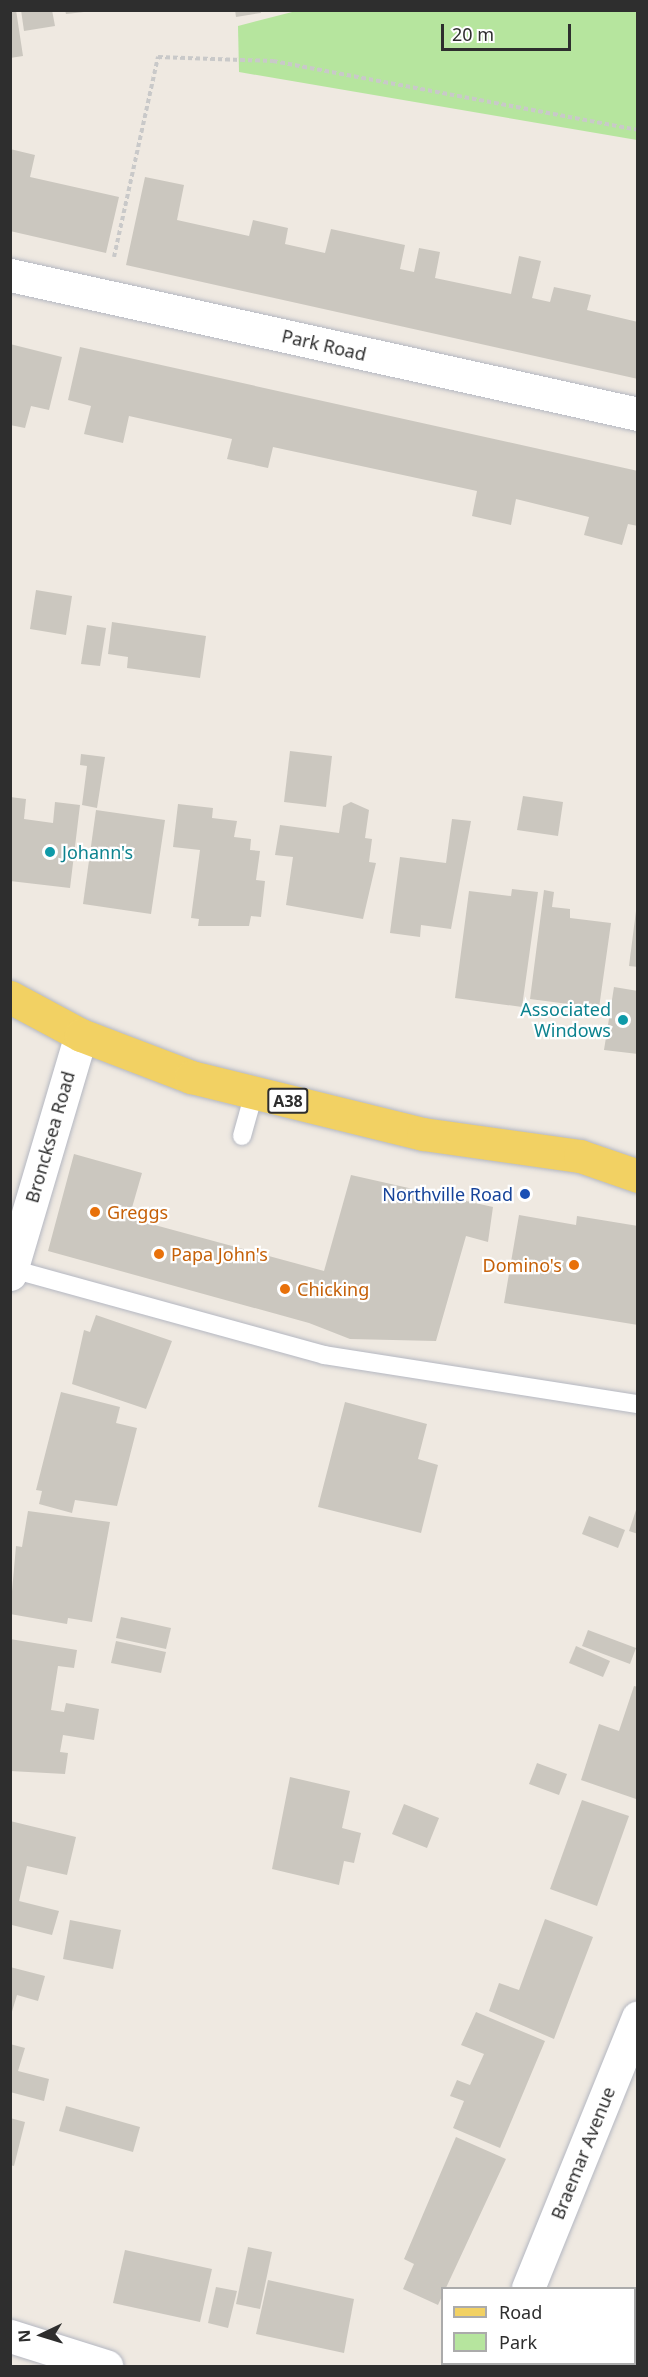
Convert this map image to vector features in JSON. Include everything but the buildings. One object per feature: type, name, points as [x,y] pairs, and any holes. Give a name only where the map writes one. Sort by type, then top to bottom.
[{"type":"main road","name":"A38","points":[[10,998],[81,1035],[192,1077],[254,1093],[423,1134],[580,1156],[638,1154]]},
{"type":"main road","name":"A38","points":[[580,1156],[638,1176]]},
{"type":"street","name":"Park Road","points":[[10,275],[638,414]]},
{"type":"street","name":"Broncksea Road","points":[[11,1271],[81,1035]]},
{"type":"street","name":"Braemar Avenue","points":[[529,2287],[638,2017]]},
{"type":"street","points":[[10,2336],[106,2367]]},
{"type":"lane","points":[[242,1136],[254,1093]]},
{"type":"lane","points":[[11,1271],[324,1354],[638,1404]]},
{"type":"path","points":[[105,296],[158,57],[273,61],[638,130]]},
{"type":"green space","points":[[300,10],[637,11],[637,140],[239,72],[238,26]]},
{"type":"place","name":"Johann's","points":[[50,852]]},
{"type":"place","name":"Associated Windows","points":[[623,1020]]},
{"type":"place","name":"Northville Road","points":[[525,1194]]},
{"type":"place","name":"Greggs","points":[[95,1212]]},
{"type":"place","name":"Papa John's","points":[[159,1254]]},
{"type":"place","name":"Domino's","points":[[574,1265]]},
{"type":"place","name":"Chicking","points":[[285,1289]]}]
